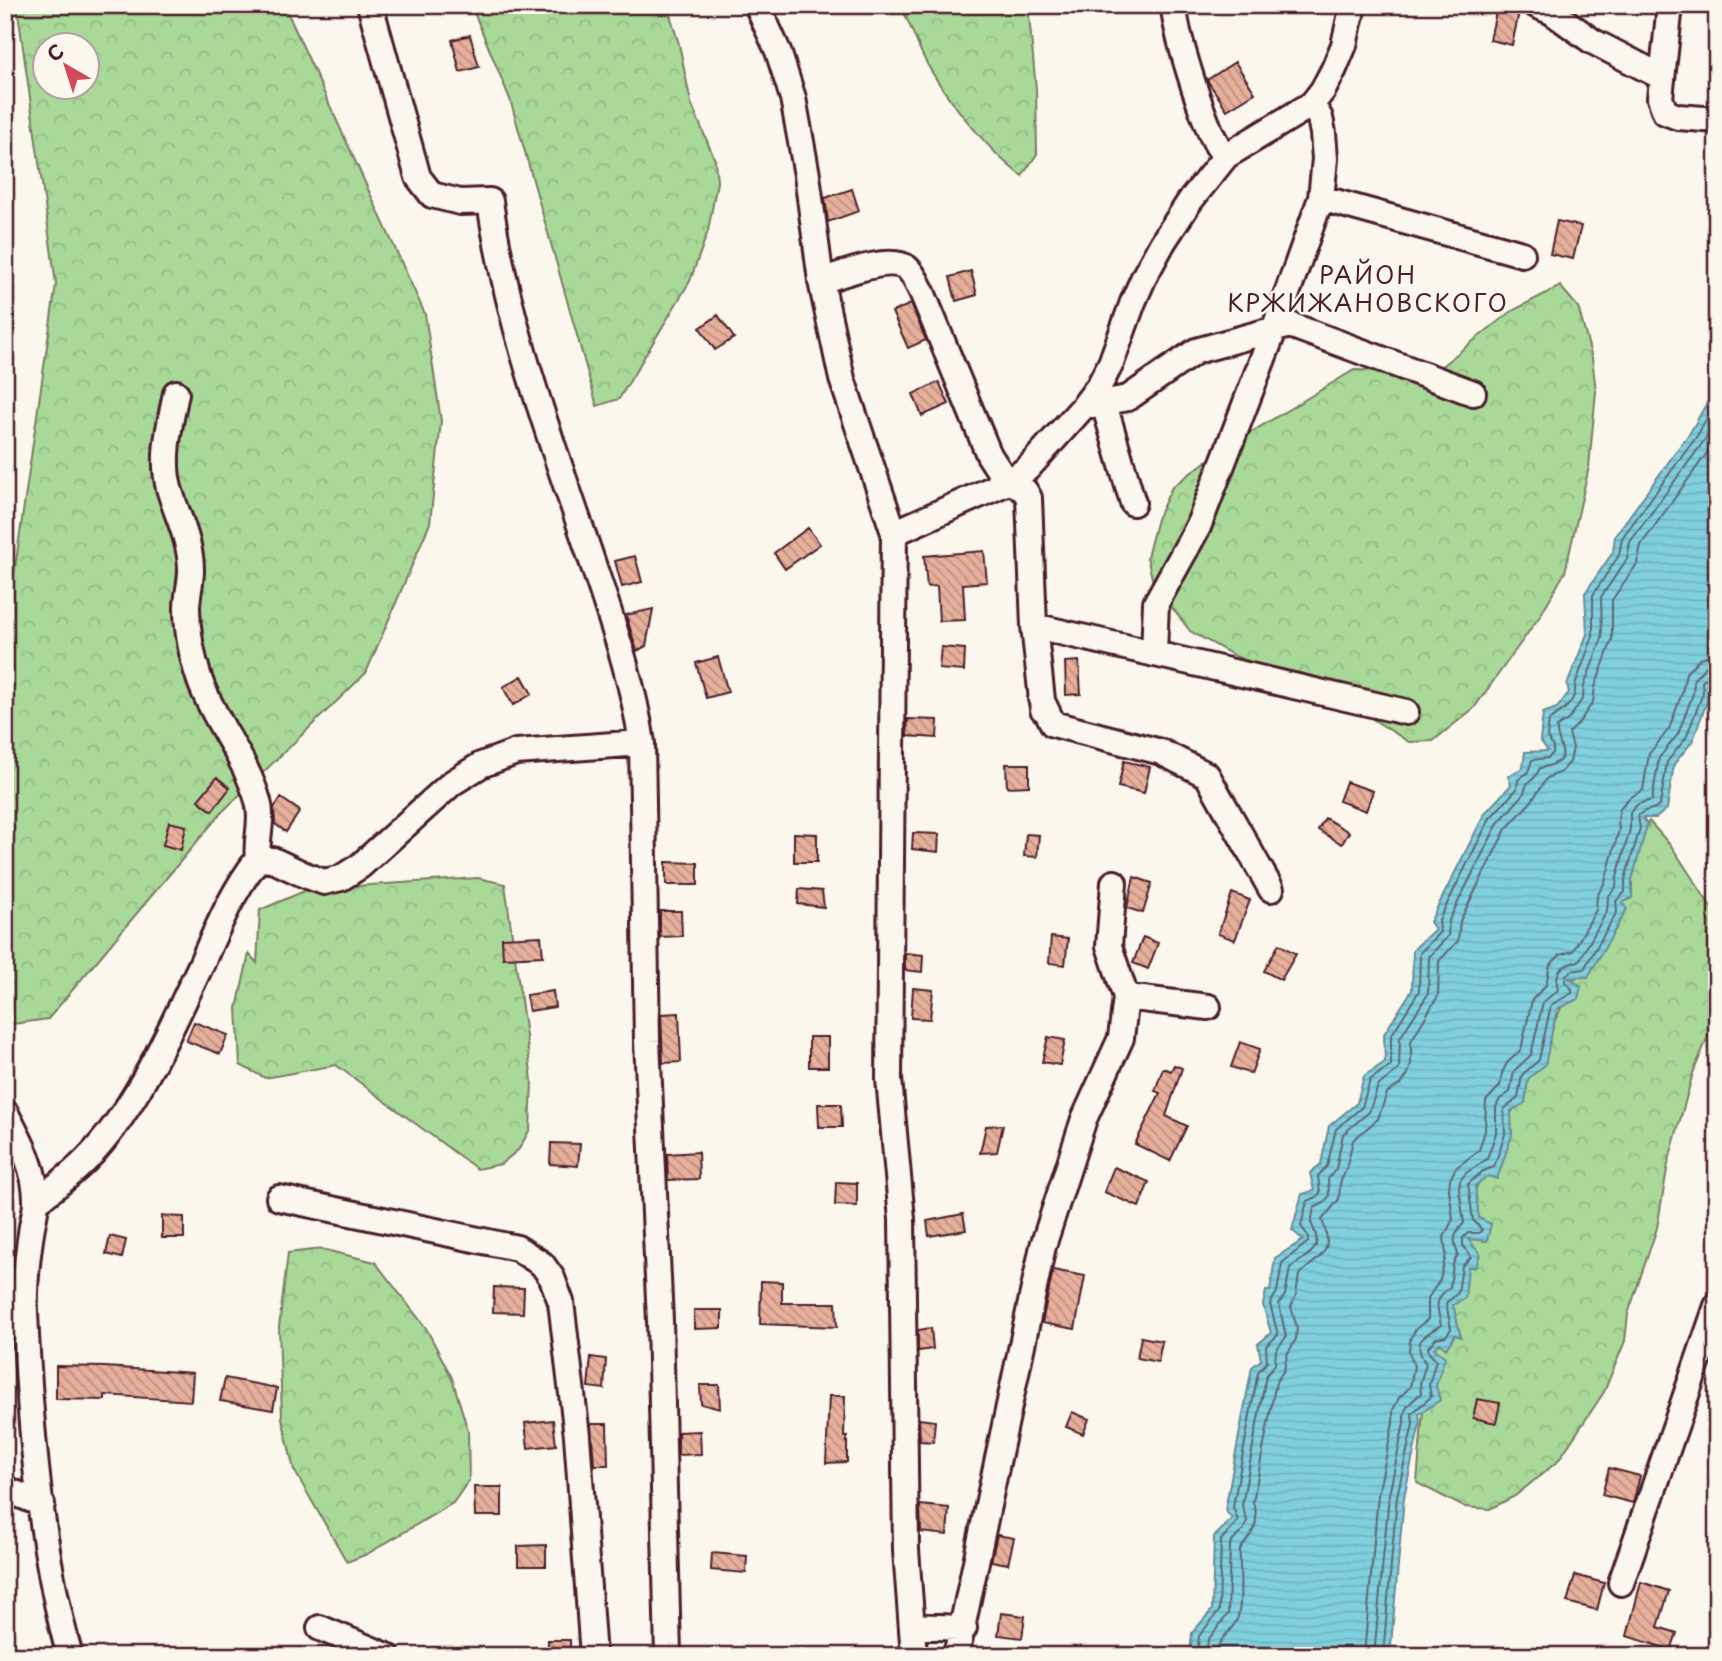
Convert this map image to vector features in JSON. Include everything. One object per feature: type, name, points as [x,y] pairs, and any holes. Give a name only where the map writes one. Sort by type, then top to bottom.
[{"type":"street","points":[[370,5],[418,177],[432,195],[460,202],[491,201],[505,288],[526,362],[636,699],[642,743],[647,1041],[660,1321],[668,1656]]},
{"type":"street","points":[[757,5],[778,51],[793,98],[821,281],[842,379],[894,533],[889,1079],[902,1219],[906,1550],[914,1656]]},
{"type":"street","points":[[1174,5],[1180,35],[1209,129],[1217,146],[1226,156]]},
{"type":"street","points":[[894,533],[1010,481],[1028,468],[1094,405],[1133,302],[1163,242],[1206,179],[1226,156],[1296,115],[1312,104],[1324,90],[1344,45],[1353,5]]},
{"type":"street","points":[[1536,5],[1552,12],[1592,41],[1662,77]]},
{"type":"street","points":[[1670,5],[1660,98],[1665,112],[1678,117],[1717,120]]},
{"type":"street","points":[[1154,654],[1156,603],[1198,527],[1274,330],[1321,198],[1325,159],[1323,133],[1320,118],[1312,104]]},
{"type":"street","points":[[1321,198],[1522,254]]},
{"type":"street","points":[[821,281],[882,264],[894,263],[906,267],[922,292],[989,455],[1000,472],[1025,491],[1029,498],[1034,626],[1042,704],[1053,724],[1161,752],[1207,775],[1270,889]]},
{"type":"street","points":[[1094,405],[1128,398],[1196,351],[1290,326],[1473,393]]},
{"type":"street","points":[[176,393],[166,459],[169,487],[186,536],[191,570],[187,606],[188,637],[201,682],[220,725],[248,774],[258,802],[261,817],[256,848],[258,859]]},
{"type":"street","points":[[1094,405],[1133,503]]},
{"type":"street","points":[[1034,626],[1406,712]]},
{"type":"street","points":[[258,859],[273,860],[324,881],[341,878],[360,866],[452,783],[481,765],[516,752],[642,743]]},
{"type":"street","points":[[36,1202],[87,1159],[109,1133],[153,1064],[212,940],[247,872],[258,859]]},
{"type":"street","points":[[956,1656],[1043,1246],[1084,1119],[1121,1038],[1126,997],[1110,946],[1114,883]]},
{"type":"street","points":[[1126,997],[1208,1007]]},
{"type":"street","points":[[5,1112],[32,1171],[36,1202],[24,1303],[30,1387],[42,1504],[59,1618],[70,1656]]},
{"type":"street","points":[[279,1199],[517,1248],[542,1264],[552,1278],[561,1302],[577,1436],[593,1656]]},
{"type":"street","points":[[1622,1583],[1717,1306]]},
{"type":"street","points":[[5,1489],[42,1504]]},
{"type":"street","points":[[912,1626],[964,1628]]},
{"type":"street","points":[[320,1628],[387,1656]]},
{"type":"green space","points":[[17,5],[284,5],[425,314],[441,421],[430,523],[366,673],[221,813],[48,1019],[5,1025],[5,637],[56,284]]},
{"type":"green space","points":[[471,5],[667,5],[679,44],[691,103],[715,160],[717,182],[708,231],[690,281],[619,399],[597,406],[510,99]]},
{"type":"green space","points":[[900,5],[1028,5],[1036,89],[1037,154],[1022,176],[982,139],[944,90],[925,60]]},
{"type":"green space","points":[[1560,286],[1578,307],[1592,358],[1596,391],[1589,467],[1565,572],[1540,616],[1474,708],[1433,741],[1409,742],[1325,689],[1235,656],[1190,631],[1153,582],[1147,557],[1157,519],[1172,487],[1220,451],[1354,370],[1397,371],[1420,383],[1510,312]]},
{"type":"green space","points":[[1649,821],[1672,847],[1717,916],[1717,1014],[1693,1073],[1668,1164],[1657,1228],[1628,1314],[1625,1341],[1604,1392],[1558,1461],[1515,1496],[1490,1509],[1464,1507],[1417,1483],[1434,1277]]},
{"type":"green space","points":[[478,878],[505,884],[532,1080],[530,1129],[519,1149],[501,1164],[477,1169],[336,1065],[265,1078],[240,1065],[237,1008],[249,954],[257,963],[260,910],[309,889]]},
{"type":"green space","points":[[321,1249],[375,1262],[426,1328],[452,1378],[468,1431],[469,1480],[453,1503],[367,1554],[347,1562],[294,1470],[282,1418],[279,1327],[288,1253]]},
{"type":"water","points":[[1717,385],[1717,677],[1708,686],[1711,691],[1692,742],[1674,764],[1667,809],[1656,818],[1643,818],[1647,825],[1632,880],[1632,898],[1622,903],[1627,909],[1588,977],[1569,978],[1581,986],[1578,999],[1557,1009],[1545,1065],[1528,1079],[1525,1103],[1511,1111],[1512,1135],[1497,1179],[1488,1176],[1475,1186],[1479,1218],[1491,1224],[1487,1241],[1468,1239],[1480,1254],[1476,1267],[1468,1267],[1465,1298],[1453,1305],[1461,1337],[1455,1335],[1446,1349],[1440,1343],[1434,1348],[1445,1357],[1436,1386],[1440,1400],[1419,1414],[1420,1424],[1404,1497],[1390,1656],[1190,1656],[1192,1633],[1212,1610],[1214,1537],[1232,1519],[1225,1510],[1252,1367],[1261,1360],[1258,1344],[1271,1333],[1263,1305],[1266,1291],[1270,1291],[1275,1258],[1303,1240],[1292,1230],[1302,1194],[1314,1191],[1310,1173],[1321,1164],[1329,1126],[1357,1103],[1364,1076],[1385,1062],[1384,1034],[1412,990],[1413,950],[1435,929],[1430,922],[1485,813],[1511,785],[1508,776],[1523,768],[1525,752],[1548,751],[1540,740],[1543,713],[1557,708],[1569,692],[1567,685],[1587,634],[1585,593],[1613,552],[1615,536],[1691,431]]},
{"type":"building","points":[[1497,7],[1519,12],[1512,45],[1490,40]]},
{"type":"building","points":[[470,35],[479,67],[460,72],[452,40]]},
{"type":"building","points":[[1235,62],[1255,93],[1227,110],[1207,80]]},
{"type":"building","points":[[852,189],[859,211],[828,222],[825,198]]},
{"type":"building","points":[[1557,221],[1581,226],[1573,259],[1550,254]]},
{"type":"building","points":[[971,271],[977,295],[956,301],[950,277]]},
{"type":"building","points":[[911,304],[926,340],[908,348],[892,312]]},
{"type":"building","points":[[718,315],[734,338],[715,350],[700,328]]},
{"type":"building","points":[[939,382],[949,404],[922,416],[913,394]]},
{"type":"building","points":[[808,528],[820,544],[785,569],[774,553]]},
{"type":"building","points":[[984,551],[987,582],[963,584],[965,620],[939,621],[937,586],[927,587],[924,556]]},
{"type":"building","points":[[635,556],[642,582],[622,587],[615,561]]},
{"type":"building","points":[[653,609],[646,646],[637,651],[626,615]]},
{"type":"building","points":[[941,647],[965,649],[964,671],[939,669]]},
{"type":"building","points":[[718,657],[728,692],[706,698],[696,663]]},
{"type":"building","points":[[1079,661],[1081,694],[1066,695],[1065,662]]},
{"type":"building","points":[[522,676],[532,694],[513,705],[503,687]]},
{"type":"building","points":[[908,719],[938,720],[937,738],[907,736]]},
{"type":"building","points":[[1124,761],[1150,767],[1144,793],[1118,787]]},
{"type":"building","points":[[1006,764],[1029,764],[1029,786],[1007,787]]},
{"type":"building","points":[[217,777],[230,788],[212,811],[198,800]]},
{"type":"building","points":[[1346,782],[1373,791],[1366,811],[1339,801]]},
{"type":"building","points":[[281,798],[300,811],[286,832],[275,824],[274,808]]},
{"type":"building","points":[[1325,818],[1349,832],[1342,844],[1318,830]]},
{"type":"building","points":[[169,822],[186,826],[181,850],[163,845]]},
{"type":"building","points":[[794,833],[817,834],[817,862],[794,862]]},
{"type":"building","points":[[913,833],[939,834],[938,852],[912,849]]},
{"type":"building","points":[[1026,834],[1039,835],[1037,857],[1024,856]]},
{"type":"building","points":[[666,862],[698,863],[698,885],[666,885]]},
{"type":"building","points":[[1134,877],[1152,883],[1143,913],[1127,908]]},
{"type":"building","points":[[799,889],[822,891],[824,907],[798,904]]},
{"type":"building","points":[[1232,893],[1250,900],[1235,940],[1218,934]]},
{"type":"building","points":[[660,911],[681,911],[682,936],[660,937]]},
{"type":"building","points":[[541,936],[543,956],[503,958],[502,938]]},
{"type":"building","points":[[1051,937],[1068,939],[1065,965],[1049,963]]},
{"type":"building","points":[[1143,937],[1158,943],[1148,969],[1133,963]]},
{"type":"building","points":[[1279,944],[1296,954],[1281,980],[1264,971]]},
{"type":"building","points":[[905,953],[923,955],[922,972],[905,970]]},
{"type":"building","points":[[913,988],[933,990],[930,1019],[911,1018]]},
{"type":"building","points":[[553,991],[555,1007],[529,1011],[526,995]]},
{"type":"building","points":[[679,1013],[681,1062],[663,1063],[661,1014]]},
{"type":"building","points":[[194,1022],[228,1035],[220,1054],[186,1041]]},
{"type":"building","points":[[809,1037],[828,1037],[828,1067],[809,1067]]},
{"type":"building","points":[[1048,1037],[1065,1040],[1060,1065],[1042,1062]]},
{"type":"building","points":[[1240,1042],[1260,1049],[1251,1074],[1231,1067]]},
{"type":"building","points":[[1174,1065],[1182,1068],[1166,1116],[1187,1126],[1170,1161],[1135,1144],[1160,1093],[1155,1091],[1163,1068],[1171,1071]]},
{"type":"building","points":[[818,1104],[841,1104],[842,1127],[819,1127]]},
{"type":"building","points":[[1003,1125],[997,1152],[980,1153],[986,1126]]},
{"type":"building","points":[[551,1143],[580,1144],[578,1166],[550,1164]]},
{"type":"building","points":[[698,1152],[699,1179],[668,1180],[667,1154]]},
{"type":"building","points":[[1114,1167],[1149,1182],[1139,1207],[1104,1192]]},
{"type":"building","points":[[836,1182],[857,1183],[857,1206],[835,1205]]},
{"type":"building","points":[[963,1214],[966,1230],[929,1236],[927,1221]]},
{"type":"building","points":[[162,1216],[184,1217],[184,1238],[162,1238]]},
{"type":"building","points":[[110,1236],[126,1240],[122,1258],[106,1254]]},
{"type":"building","points":[[1053,1270],[1085,1276],[1075,1329],[1042,1323]]},
{"type":"building","points":[[761,1281],[782,1282],[782,1303],[836,1303],[837,1327],[760,1324]]},
{"type":"building","points":[[494,1287],[524,1288],[523,1313],[493,1312]]},
{"type":"building","points":[[694,1310],[722,1310],[722,1328],[694,1329]]},
{"type":"building","points":[[931,1328],[933,1349],[918,1351],[918,1330]]},
{"type":"building","points":[[1141,1337],[1162,1341],[1158,1362],[1137,1358]]},
{"type":"building","points":[[591,1357],[606,1359],[604,1389],[588,1387]]},
{"type":"building","points":[[56,1366],[193,1373],[191,1401],[105,1395],[105,1400],[56,1399]]},
{"type":"building","points":[[225,1378],[277,1388],[273,1410],[220,1401]]},
{"type":"building","points":[[700,1385],[719,1385],[720,1409],[701,1404]]},
{"type":"building","points":[[829,1396],[845,1396],[844,1437],[847,1437],[847,1462],[826,1463]]},
{"type":"building","points":[[1477,1399],[1500,1403],[1496,1423],[1473,1418]]},
{"type":"building","points":[[1072,1412],[1089,1419],[1083,1434],[1066,1427]]},
{"type":"building","points":[[919,1419],[935,1421],[933,1442],[920,1441]]},
{"type":"building","points":[[553,1420],[556,1445],[528,1448],[525,1423]]},
{"type":"building","points":[[591,1424],[607,1424],[608,1465],[594,1465]]},
{"type":"building","points":[[700,1431],[701,1454],[678,1455],[678,1432]]},
{"type":"building","points":[[1609,1468],[1640,1476],[1633,1503],[1602,1495]]},
{"type":"building","points":[[474,1487],[502,1487],[502,1516],[475,1516]]},
{"type":"building","points":[[920,1505],[949,1508],[947,1535],[921,1532]]},
{"type":"building","points":[[997,1535],[1014,1538],[1008,1564],[991,1561]]},
{"type":"building","points":[[546,1545],[546,1566],[518,1566],[518,1546]]},
{"type":"building","points":[[712,1553],[747,1556],[746,1573],[711,1570]]},
{"type":"building","points":[[1575,1575],[1604,1583],[1597,1610],[1567,1602]]},
{"type":"building","points":[[1641,1582],[1669,1591],[1658,1627],[1677,1633],[1671,1650],[1627,1636]]},
{"type":"building","points":[[1001,1613],[1025,1616],[1022,1638],[998,1635]]},
{"type":"building","points":[[548,1640],[570,1640],[570,1656],[548,1656]]},
{"type":"district","name":"РАЙОН КРЖИЖАНОВСКОГО","points":[[1368,290]]}]
